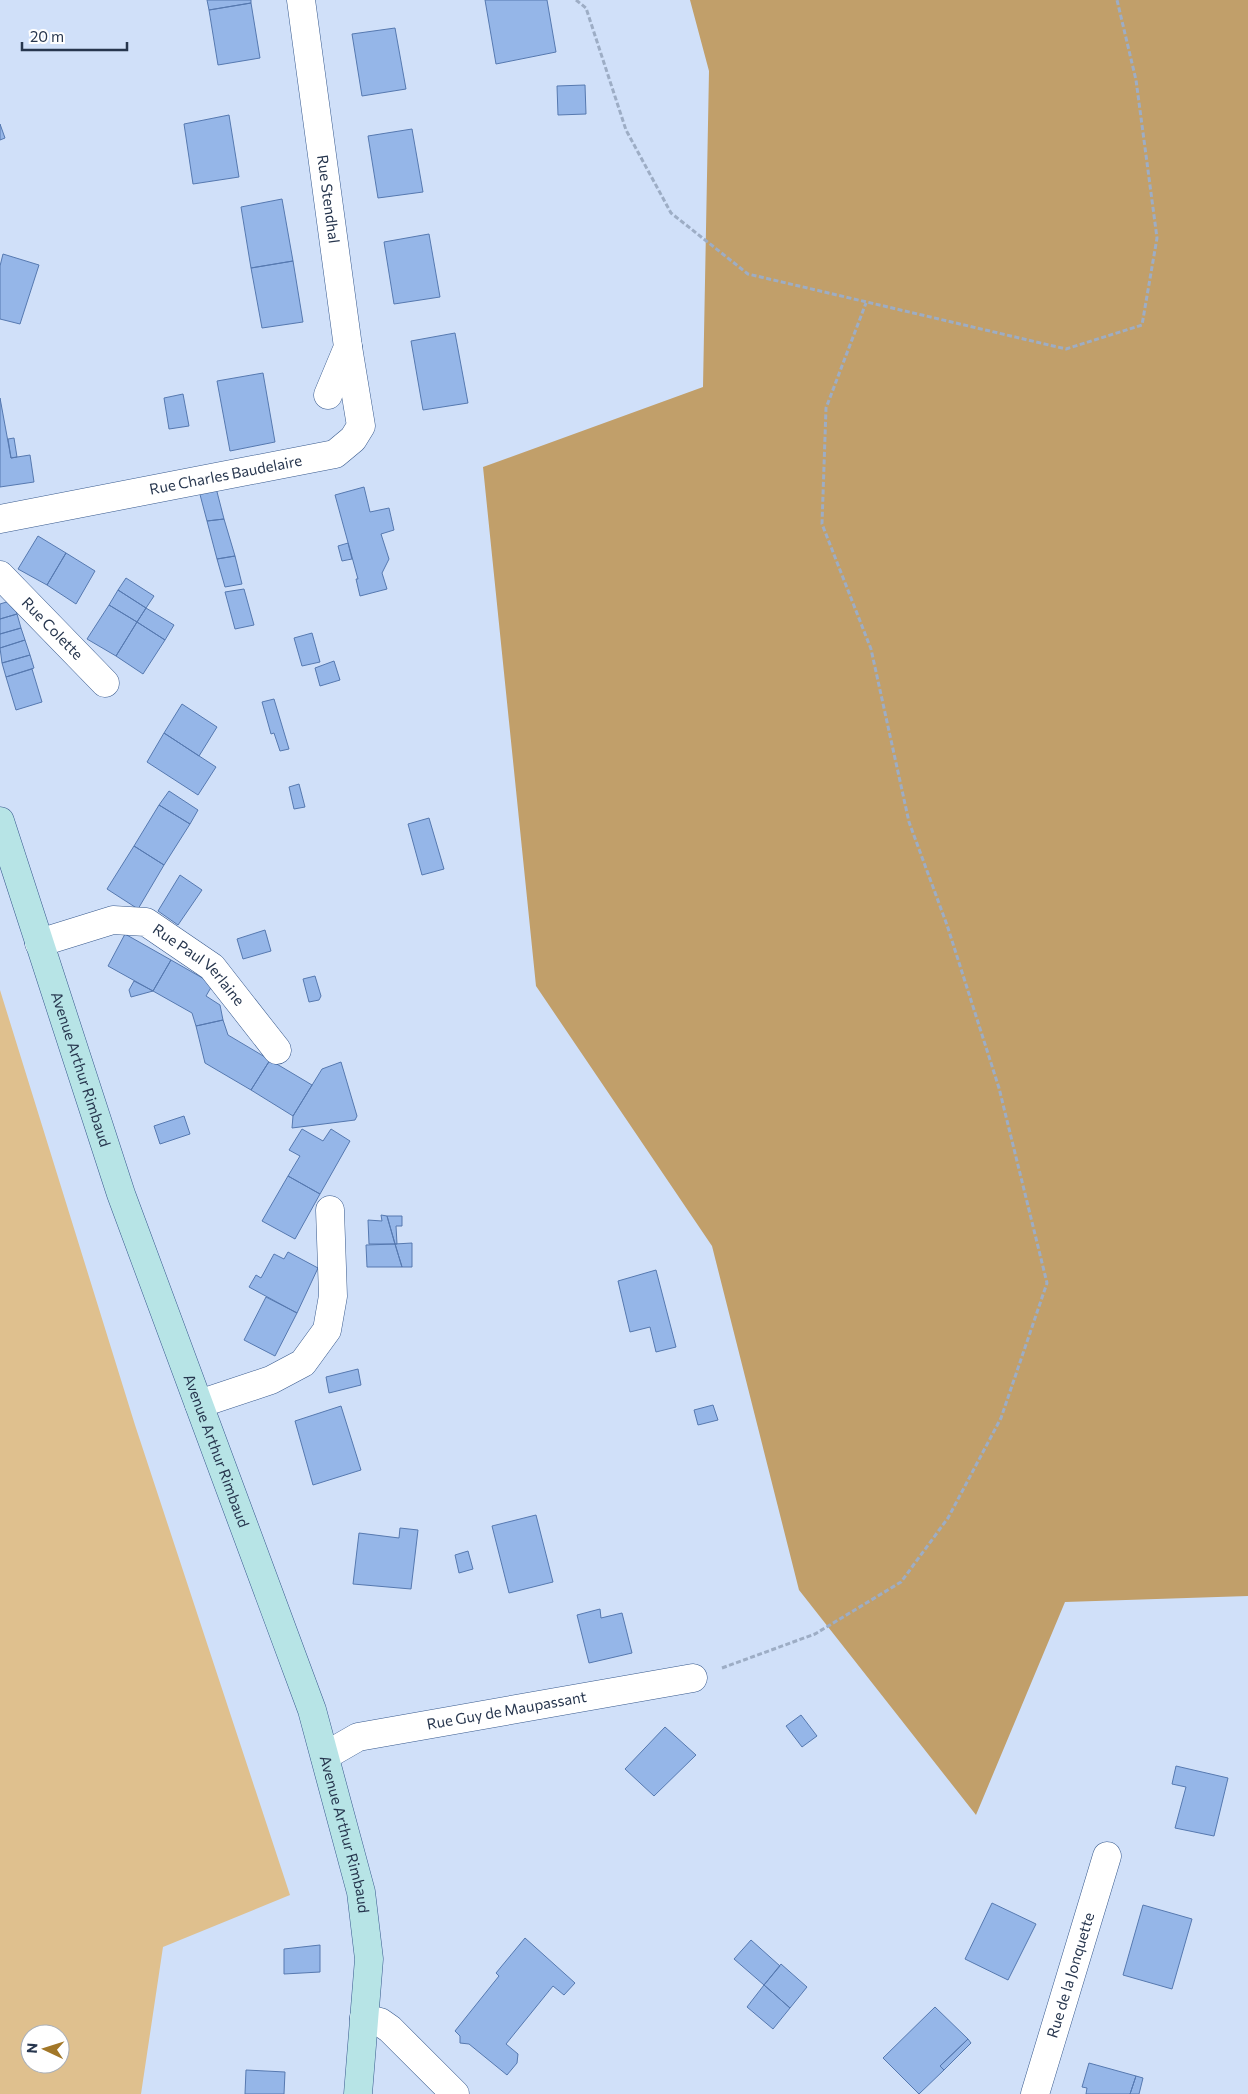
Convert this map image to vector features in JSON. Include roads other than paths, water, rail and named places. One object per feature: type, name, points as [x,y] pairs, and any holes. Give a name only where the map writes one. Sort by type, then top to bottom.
[{"type":"street","name":"Rue Stendhal","points":[[301,0],[348,347]]},
{"type":"street","points":[[328,395],[348,347]]},
{"type":"street","name":"Rue Charles Baudelaire","points":[[0,519],[335,454],[353,438],[361,426],[348,347]]},
{"type":"street","name":"Rue Colette","points":[[0,574],[105,683]]},
{"type":"street","name":"Avenue Arthur Rimbaud","points":[[0,820],[121,1194],[312,1710],[325,1756],[361,1892],[369,1959],[358,2094]]},
{"type":"street","name":"Rue Paul Verlaine","points":[[39,942],[113,920],[146,922],[212,967],[277,1050]]},
{"type":"street","points":[[199,1404],[271,1380],[303,1363],[327,1330],[332,1296],[330,1210]]},
{"type":"street","name":"Rue Guy de Maupassant","points":[[325,1756],[358,1737],[693,1678]]},
{"type":"street","name":"Rue de la Jonquette","points":[[1035,2094],[1107,1856]]},
{"type":"street","points":[[364,2018],[380,2022],[390,2029],[455,2094]]}]
